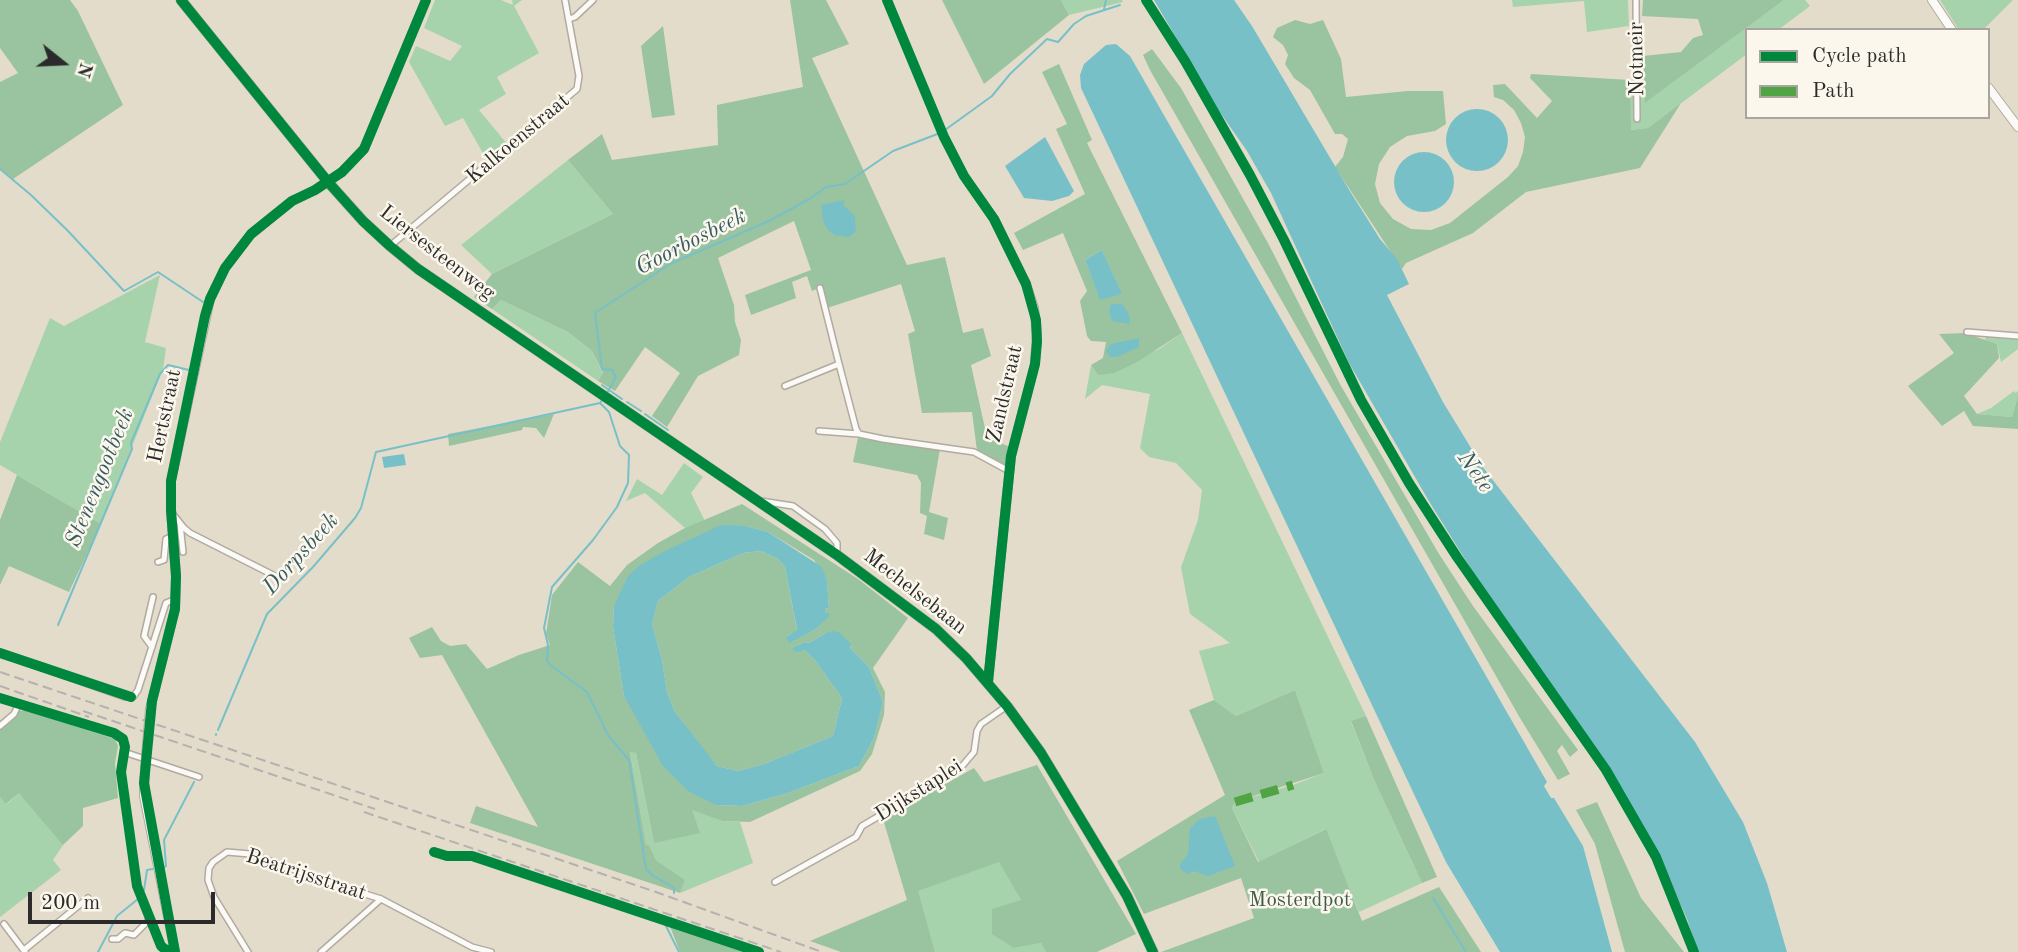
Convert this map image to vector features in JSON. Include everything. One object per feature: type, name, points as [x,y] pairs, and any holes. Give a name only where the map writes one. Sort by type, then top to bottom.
[{"type":"main road","name":"Liersesteenweg","points":[[181,0],[328,181],[390,246],[418,269],[620,408]]},
{"type":"main road","name":"Mechelsebaan","points":[[620,408],[836,555],[936,629],[988,682],[1041,753],[1121,886],[1153,952]]},
{"type":"street","name":"Hertstraat","points":[[175,951],[144,796],[145,768],[150,709],[176,599],[171,510],[174,468],[205,316],[217,283],[233,256],[262,224],[292,201],[342,172],[364,149],[426,0]]},
{"type":"street","name":"Kalkoenstraat","points":[[390,246],[575,92],[579,76],[565,0]]},
{"type":"street","points":[[569,19],[593,0]]},
{"type":"street","points":[[887,0],[944,137]]},
{"type":"street","name":"Notmeir","points":[[1636,0],[1637,119]]},
{"type":"street","points":[[1932,0],[1951,28]]},
{"type":"street","points":[[1990,90],[2018,127]]},
{"type":"street","name":"Zandstraat","points":[[944,137],[964,176],[994,219],[1026,284],[1034,308],[1037,333],[1037,354],[1009,471],[996,628],[988,682]]},
{"type":"street","points":[[820,288],[859,434]]},
{"type":"street","points":[[1967,332],[2018,336]]},
{"type":"street","points":[[785,386],[839,364]]},
{"type":"street","points":[[819,431],[962,449],[974,452],[1009,471]]},
{"type":"street","name":"Mechelsebaan","points":[[752,499],[793,506],[825,529],[837,544],[836,555]]},
{"type":"street","points":[[171,510],[190,533],[279,578]]},
{"type":"street","points":[[180,524],[183,552]]},
{"type":"street","points":[[158,562],[164,560],[166,539],[173,536]]},
{"type":"street","points":[[152,647],[144,636],[153,597]]},
{"type":"street","points":[[0,653],[129,698],[133,697],[138,690],[166,603],[176,599]]},
{"type":"street","points":[[0,698],[119,736],[124,742],[121,772],[137,886],[161,946],[175,951]]},
{"type":"street","points":[[0,726],[14,714],[19,703]]},
{"type":"street","name":"Dijkstaplei","points":[[775,882],[856,837],[862,826],[963,765],[974,752],[977,731],[981,724],[1007,706]]},
{"type":"street","points":[[124,752],[199,777]]},
{"type":"street","name":"Beatrijsstraat","points":[[248,952],[214,897],[208,880],[209,868],[213,862],[227,852],[250,854],[304,875],[381,899],[472,947],[491,952]]},
{"type":"street","points":[[4,924],[24,951],[88,898]]},
{"type":"street","points":[[321,952],[381,899]]},
{"type":"street","points":[[112,939],[118,939],[125,933],[134,935],[150,919]]},
{"type":"green space","points":[[0,0],[70,0],[78,11],[123,105],[13,179],[0,169],[0,82],[18,73],[0,48]]},
{"type":"green space","points":[[435,0],[501,0],[513,5],[512,0],[522,0],[514,6],[539,53],[497,77],[506,94],[479,110],[508,145],[488,162],[463,118],[445,126],[409,62],[416,46],[450,61],[462,46],[424,28]]},
{"type":"green space","points":[[790,0],[826,0],[849,44],[812,58],[907,265],[945,257],[963,333],[983,328],[991,356],[971,365],[986,433],[1010,447],[1005,466],[977,451],[972,412],[922,413],[908,334],[915,331],[901,284],[827,308],[822,287],[812,291],[807,276],[792,282],[796,298],[751,315],[745,295],[811,270],[794,221],[718,258],[734,305],[735,322],[741,340],[739,355],[698,376],[667,427],[652,416],[680,373],[645,347],[615,391],[598,381],[603,373],[592,351],[568,332],[501,300],[492,309],[474,297],[492,274],[613,214],[568,160],[602,134],[612,160],[718,145],[717,105],[803,87]]},
{"type":"green space","points":[[942,0],[1061,0],[1069,15],[984,84]]},
{"type":"green space","points":[[1061,0],[1122,0],[1123,2],[1069,15]]},
{"type":"green space","points":[[1512,0],[1628,0],[1629,26],[1587,32],[1584,1],[1513,7]]},
{"type":"green space","points":[[1643,0],[1784,0],[1645,103],[1643,56],[1681,52],[1693,38],[1703,35],[1698,19],[1642,16]]},
{"type":"green space","points":[[1784,0],[1805,0],[1810,6],[1781,28],[1746,28]]},
{"type":"green space","points":[[1940,0],[2013,0],[1985,28],[1958,28]]},
{"type":"green space","points":[[1295,20],[1310,24],[1323,20],[1341,59],[1346,97],[1408,91],[1443,91],[1446,124],[1435,131],[1407,136],[1390,147],[1379,164],[1375,184],[1380,203],[1393,219],[1411,229],[1431,230],[1450,223],[1518,166],[1525,137],[1521,123],[1514,110],[1503,100],[1494,97],[1493,85],[1505,84],[1537,118],[1552,101],[1530,78],[1531,74],[1630,80],[1631,130],[1648,128],[1681,103],[1640,168],[1526,192],[1473,233],[1406,263],[1402,269],[1335,167],[1343,157],[1348,139],[1342,134],[1335,134],[1310,90],[1294,78],[1285,64],[1288,55],[1283,45],[1273,37],[1277,28]]},
{"type":"green space","points":[[663,26],[675,115],[652,118],[641,46]]},
{"type":"green space","points":[[1745,29],[1745,55],[1648,128],[1630,130],[1630,80],[1643,81],[1646,102]]},
{"type":"green space","points":[[1152,49],[1181,88],[1269,245],[1341,386],[1439,554],[1473,606],[1578,750],[1570,757],[1562,745],[1557,751],[1570,774],[1558,780],[1520,718],[1150,70],[1143,55]]},
{"type":"green space","points":[[1059,64],[1092,140],[1087,143],[1182,333],[1137,362],[1114,373],[1098,375],[1091,365],[1103,358],[1106,342],[1091,341],[1087,336],[1080,301],[1087,291],[1063,233],[1023,250],[1014,233],[1085,194],[1056,129],[1067,124],[1042,72]],"holes":[[[1102,250],[1121,293],[1100,299],[1085,260]]]},
{"type":"green space","points":[[568,160],[613,214],[492,274],[461,245]]},
{"type":"green space","points":[[160,275],[145,342],[166,348],[163,369],[101,524],[0,465],[0,442],[50,318],[64,326]]},
{"type":"green space","points":[[501,300],[568,332],[592,351],[603,374],[598,381],[492,309]]},
{"type":"green space","points":[[1182,333],[1366,716],[1351,722],[1375,782],[1422,883],[1359,912],[1325,829],[1259,862],[1232,808],[1235,802],[1324,773],[1295,690],[1236,716],[1214,700],[1199,651],[1230,643],[1190,614],[1181,567],[1198,520],[1202,490],[1176,463],[1149,457],[1140,448],[1150,394],[1102,385],[1085,399],[1091,365],[1098,375],[1159,349]]},
{"type":"green space","points":[[1965,333],[1997,344],[1999,358],[1964,396],[1977,414],[2012,417],[2018,396],[2018,429],[1973,426],[1964,411],[1942,426],[1908,386],[1954,353],[1939,334]]},
{"type":"green space","points":[[1986,337],[2018,338],[2018,349],[2001,362],[1997,344],[1985,340]]},
{"type":"green space","points":[[2014,391],[2018,391],[2018,396],[2012,417],[1977,414],[1991,408]]},
{"type":"green space","points":[[554,414],[544,438],[536,428],[523,427],[522,430],[449,446],[448,434]]},
{"type":"green space","points":[[858,438],[940,449],[929,512],[948,518],[944,540],[924,534],[927,516],[920,513],[921,483],[917,475],[853,462]]},
{"type":"green space","points":[[684,463],[703,477],[691,493],[705,521],[685,528],[645,493],[626,501],[637,479],[662,495]]},
{"type":"green space","points":[[17,475],[101,524],[69,592],[9,566],[0,585],[0,520]]},
{"type":"green space","points":[[742,504],[858,579],[908,618],[873,668],[885,692],[884,715],[872,754],[860,771],[750,822],[722,821],[692,810],[700,833],[654,843],[636,753],[630,752],[646,845],[649,845],[656,860],[685,880],[680,893],[470,823],[476,806],[538,827],[442,655],[420,658],[409,638],[432,627],[441,641],[450,646],[466,644],[487,669],[550,645],[546,634],[552,595],[578,562],[610,586],[627,565],[685,528]],"holes":[[[746,526],[768,532],[814,560],[827,581],[829,608],[825,609],[825,613],[829,613],[816,629],[789,642],[787,636],[797,631],[785,567],[778,559],[761,551],[743,553],[689,577],[658,601],[652,624],[667,692],[675,712],[717,766],[738,771],[764,764],[833,736],[842,698],[814,659],[804,650],[791,648],[809,643],[826,633],[852,646],[850,648],[869,667],[883,702],[874,738],[859,766],[788,793],[742,806],[716,805],[624,696],[613,627],[614,606]]]},
{"type":"green space","name":"Mosterdpot","points":[[1295,690],[1324,773],[1235,802],[1232,808],[1258,862],[1326,829],[1362,921],[1439,887],[1481,952],[1161,952],[1254,918],[1241,878],[1144,914],[1117,861],[1225,795],[1189,710],[1214,700],[1236,716]]},
{"type":"green space","points":[[26,710],[115,739],[118,746],[115,763],[118,798],[83,808],[83,826],[63,845],[19,793],[6,804],[0,797],[0,721],[11,712]]},
{"type":"green space","points":[[1366,716],[1437,877],[1422,883],[1375,782],[1351,721]]},
{"type":"green space","points":[[630,751],[636,753],[654,843],[691,809],[722,821],[740,822],[753,863],[680,893],[685,880],[656,860],[649,845],[646,846]]},
{"type":"green space","points":[[1037,765],[1136,934],[1097,952],[1046,952],[1041,943],[1014,948],[992,934],[992,909],[1021,900],[999,862],[918,891],[935,952],[841,952],[810,941],[907,900],[883,819],[974,768],[984,782]]},
{"type":"green space","points":[[19,793],[66,837],[53,860],[61,870],[0,917],[0,797],[7,804]]},
{"type":"green space","points":[[1597,802],[1641,898],[1684,952],[1625,952],[1595,844],[1576,810]]},
{"type":"green space","points":[[1000,861],[1021,900],[1014,948],[1041,943],[1046,952],[935,952],[917,891]]},
{"type":"green space","points":[[666,921],[754,952],[680,952]]},
{"type":"water","name":"Nete","points":[[1154,0],[1234,0],[1252,26],[1348,188],[1380,239],[1397,259],[1409,284],[1387,295],[1443,402],[1482,466],[1695,742],[1743,822],[1767,883],[1787,952],[1698,952],[1687,919],[1664,868],[1610,769],[1473,572],[1430,503],[1349,363],[1271,193]]},
{"type":"water","points":[[1116,44],[1130,56],[1547,782],[1544,786],[1583,846],[1612,952],[1500,952],[1446,862],[1081,88],[1080,75],[1084,64],[1106,45]]},
{"type":"water","points":[[1477,109],[1489,111],[1499,118],[1506,128],[1506,152],[1499,162],[1489,169],[1477,171],[1465,169],[1455,162],[1448,152],[1446,140],[1448,128],[1455,118],[1465,111]]},
{"type":"water","points":[[1045,137],[1074,191],[1069,196],[1052,201],[1024,198],[1005,166]]},
{"type":"water","points":[[1418,152],[1430,152],[1446,160],[1452,170],[1452,194],[1446,204],[1430,212],[1418,212],[1402,204],[1394,188],[1394,176],[1402,160]]},
{"type":"water","points":[[845,200],[843,205],[855,216],[856,231],[849,237],[835,235],[828,230],[823,220],[821,205]]},
{"type":"water","points":[[1102,250],[1122,294],[1100,300],[1085,260]]},
{"type":"water","points":[[1111,304],[1122,304],[1129,314],[1130,324],[1112,321],[1109,311]]},
{"type":"water","points":[[1139,338],[1139,347],[1117,357],[1110,357],[1106,351],[1111,344]]},
{"type":"water","points":[[404,454],[406,465],[384,468],[382,457]]},
{"type":"water","points":[[721,525],[746,526],[768,532],[822,567],[827,581],[829,608],[825,609],[825,613],[829,613],[829,616],[816,629],[789,643],[786,637],[797,630],[785,567],[778,559],[761,551],[743,553],[689,577],[658,601],[652,624],[667,692],[675,712],[717,766],[738,771],[764,764],[833,736],[842,698],[814,659],[804,650],[796,652],[791,648],[809,643],[826,633],[840,633],[852,645],[850,648],[869,667],[883,702],[874,738],[859,766],[788,793],[742,806],[716,805],[689,792],[663,766],[624,696],[613,627],[614,606],[628,576],[639,566],[665,551]]},
{"type":"water","points":[[1215,816],[1235,866],[1208,876],[1194,871],[1188,874],[1180,869],[1180,864],[1188,854],[1190,828],[1200,819]]},
{"type":"waterway","points":[[1104,9],[1106,0]]},
{"type":"waterway","name":"Goorbosbeek","points":[[945,130],[992,96],[1010,74],[1047,39],[1058,42],[1074,24],[1086,16],[1120,5]]},
{"type":"waterway","name":"Goorbosbeek","points":[[607,393],[616,377],[612,370],[602,369],[595,313],[670,264],[769,221],[826,187],[845,184],[893,151],[940,133]]},
{"type":"waterway","name":"Stenengootbeek","points":[[0,169],[68,231],[124,291],[158,272],[203,302]]},
{"type":"waterway","name":"Stenengootbeek","points":[[58,625],[132,449],[131,443],[160,374],[168,365],[189,370]]},
{"type":"waterway","points":[[602,385],[622,399]]},
{"type":"waterway","name":"Goorbosbeek","points":[[602,400],[600,403],[609,412],[620,446],[629,455],[628,483],[617,507],[593,540],[552,587],[544,628],[548,645],[547,660],[587,692],[608,735],[629,760],[646,869],[674,888],[674,893]]},
{"type":"waterway","points":[[627,402],[641,411]]},
{"type":"waterway","name":"Dorpsbeek","points":[[218,730],[267,614],[313,567],[355,518],[361,508],[376,452],[600,403]]},
{"type":"waterway","points":[[645,414],[668,430]]},
{"type":"waterway","name":"Dorpsbeek","points":[[164,867],[164,840],[194,782]]},
{"type":"waterway","name":"Dorpsbeek","points":[[144,890],[147,870],[153,869]]},
{"type":"waterway","points":[[1433,898],[1466,952]]},
{"type":"waterway","name":"Dorpsbeek","points":[[98,952],[117,916],[138,899]]},
{"type":"waterway","name":"Goorbosbeek","points":[[665,924],[679,952]]},
{"type":"railway","points":[[0,672],[656,892],[822,952]]},
{"type":"railway","points":[[0,686],[89,717]]},
{"type":"railway","points":[[83,711],[375,809]]},
{"type":"railway","points":[[364,812],[781,952]]},
{"type":"marked path","points":[[1235,802],[1293,785]]},
{"type":"cycle path","points":[[181,0],[328,182],[390,246],[418,269],[837,555],[936,629],[966,658],[1007,706],[1041,753],[1127,896],[1153,952]]},
{"type":"cycle path","points":[[175,952],[144,783],[152,701],[175,609],[171,481],[205,316],[225,268],[251,234],[292,201],[342,172],[364,149],[426,0]]},
{"type":"cycle path","points":[[887,0],[944,137],[964,176],[994,219],[1026,284],[1036,320],[1035,364],[1011,456],[988,682]]},
{"type":"cycle path","points":[[1146,0],[1185,61],[1250,175],[1361,400],[1409,483],[1457,557],[1606,770],[1656,857],[1694,952]]},
{"type":"cycle path","points":[[0,653],[131,697]]},
{"type":"cycle path","points":[[0,698],[114,733],[123,739],[125,747],[121,772],[137,886],[161,946],[166,950],[174,950]]},
{"type":"cycle path","points":[[434,852],[447,856],[472,856],[759,952]]}]
